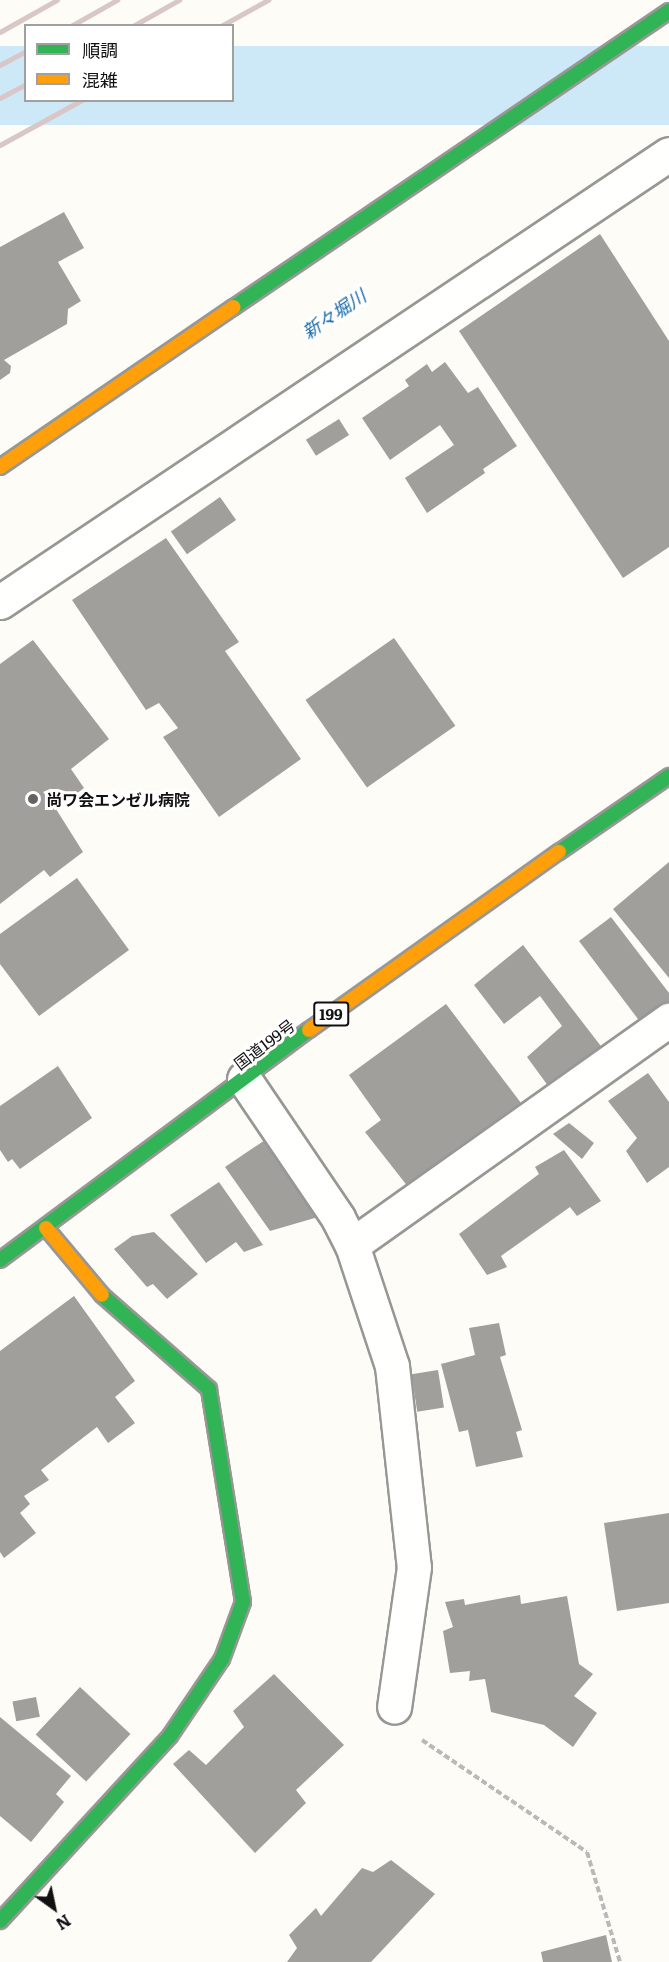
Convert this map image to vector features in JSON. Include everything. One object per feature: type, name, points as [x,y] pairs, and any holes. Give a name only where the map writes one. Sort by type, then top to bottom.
[{"type":"main road","points":[[0,467],[669,11]]},
{"type":"main road","name":"国道199号","points":[[0,1260],[421,947],[669,776]]},
{"type":"main road","points":[[0,1921],[170,1736],[222,1659],[243,1602],[209,1389],[91,1286],[46,1228]]},
{"type":"street","points":[[0,602],[669,154]]},
{"type":"street","points":[[352,1245],[669,1020]]},
{"type":"street","points":[[244,1079],[338,1218],[352,1245],[392,1366],[414,1567],[394,1707]]},
{"type":"path","points":[[394,1707],[402,1726],[587,1852],[620,1962]]},
{"type":"water","points":[[0,46],[24,46],[24,102],[234,102],[234,46],[669,46],[669,125],[0,125]]},
{"type":"building","points":[[64,212],[84,248],[58,262],[81,301],[68,309],[67,324],[4,360],[11,366],[10,373],[0,380],[0,247]]},
{"type":"building","points":[[600,234],[669,341],[669,547],[623,578],[459,331]]},
{"type":"building","points":[[445,362],[468,393],[478,387],[517,446],[483,469],[485,473],[427,513],[405,478],[454,445],[440,425],[390,460],[362,418],[409,386],[405,380],[427,364],[432,372]]},
{"type":"building","points":[[339,419],[349,435],[316,456],[306,440]]},
{"type":"building","points":[[220,497],[236,520],[187,554],[171,531]]},
{"type":"building","points":[[166,538],[239,642],[225,651],[301,759],[219,817],[163,737],[178,728],[159,703],[146,710],[72,600]]},
{"type":"building","points":[[394,638],[455,726],[367,788],[306,700]]},
{"type":"building","points":[[33,640],[109,739],[71,769],[84,788],[56,809],[83,852],[50,877],[44,870],[0,904],[0,664]]},
{"type":"building","points":[[669,862],[669,978],[613,909]]},
{"type":"building","points":[[77,878],[129,950],[39,1016],[0,964],[0,934]]},
{"type":"building","points":[[611,917],[669,993],[669,1008],[644,1027],[579,941]]},
{"type":"building","points":[[523,945],[607,1054],[554,1094],[527,1057],[562,1026],[540,996],[504,1024],[474,985]]},
{"type":"building","points":[[446,1004],[524,1107],[416,1197],[365,1132],[381,1120],[349,1075]]},
{"type":"building","points":[[58,1066],[92,1118],[20,1169],[12,1159],[8,1162],[0,1150],[0,1106]]},
{"type":"building","points":[[648,1073],[669,1102],[669,1167],[647,1183],[626,1151],[637,1138],[608,1101]]},
{"type":"building","points":[[569,1123],[594,1143],[582,1159],[553,1134]]},
{"type":"building","points":[[271,1136],[325,1215],[270,1231],[225,1167]]},
{"type":"building","points":[[564,1150],[601,1201],[577,1216],[570,1207],[501,1256],[507,1267],[487,1275],[459,1234],[539,1174],[535,1167]]},
{"type":"building","points":[[219,1182],[263,1245],[244,1252],[236,1242],[206,1263],[170,1215]]},
{"type":"building","points":[[154,1232],[198,1274],[167,1299],[153,1284],[147,1287],[114,1249],[132,1236]]},
{"type":"building","points":[[74,1296],[135,1381],[115,1397],[135,1423],[108,1443],[97,1427],[41,1470],[49,1480],[24,1496],[30,1504],[20,1513],[36,1533],[4,1558],[0,1552],[0,1351]]},
{"type":"building","points":[[499,1323],[506,1355],[500,1357],[522,1430],[516,1432],[523,1457],[476,1467],[468,1430],[459,1432],[441,1364],[475,1355],[469,1328]]},
{"type":"building","points":[[438,1370],[444,1408],[417,1412],[411,1374]]},
{"type":"building","points":[[669,1513],[669,1603],[617,1611],[604,1523]]},
{"type":"building","points":[[520,1595],[521,1604],[567,1596],[579,1664],[593,1674],[574,1696],[597,1713],[573,1747],[544,1725],[491,1712],[485,1679],[469,1681],[470,1671],[450,1673],[443,1631],[453,1627],[445,1602],[464,1599],[465,1605]]},
{"type":"building","points":[[274,1674],[344,1745],[296,1790],[306,1803],[255,1853],[173,1764],[189,1750],[206,1765],[244,1727],[233,1711]]},
{"type":"building","points":[[80,1687],[130,1734],[86,1782],[36,1735]]},
{"type":"building","points":[[36,1697],[40,1717],[16,1721],[12,1702]]},
{"type":"building","points":[[0,1717],[71,1776],[56,1794],[64,1802],[31,1842],[0,1816]]},
{"type":"building","points":[[391,1860],[435,1894],[371,1962],[287,1962],[297,1948],[289,1935],[316,1908],[321,1916],[362,1868],[373,1872]]},
{"type":"building","points":[[606,1935],[612,1962],[543,1962],[541,1952]]},
{"type":"railway","points":[[0,32],[57,0]]},
{"type":"railway","points":[[75,24],[117,0]]},
{"type":"railway","points":[[137,24],[179,0]]},
{"type":"railway","points":[[225,24],[268,0]]},
{"type":"railway","points":[[0,65],[24,52]]},
{"type":"railway","points":[[0,98],[24,85]]},
{"type":"railway","points":[[0,145],[78,102]]},
{"type":"traffic: fast","points":[[234,307],[669,11]]},
{"type":"traffic: fast","points":[[559,852],[669,776]]},
{"type":"traffic: fast","points":[[0,1260],[309,1030]]},
{"type":"traffic: fast","points":[[0,1921],[170,1736],[222,1659],[243,1602],[209,1389],[102,1295]]},
{"type":"traffic: slow","points":[[0,467],[234,307]]},
{"type":"traffic: slow","points":[[309,1030],[559,852]]},
{"type":"traffic: slow","points":[[46,1228],[102,1295]]},
{"type":"place","name":"尚ワ会エンゼル病院","points":[[33,799]]},
{"type":"water label","name":"新々堀川","points":[[334,314]]}]
